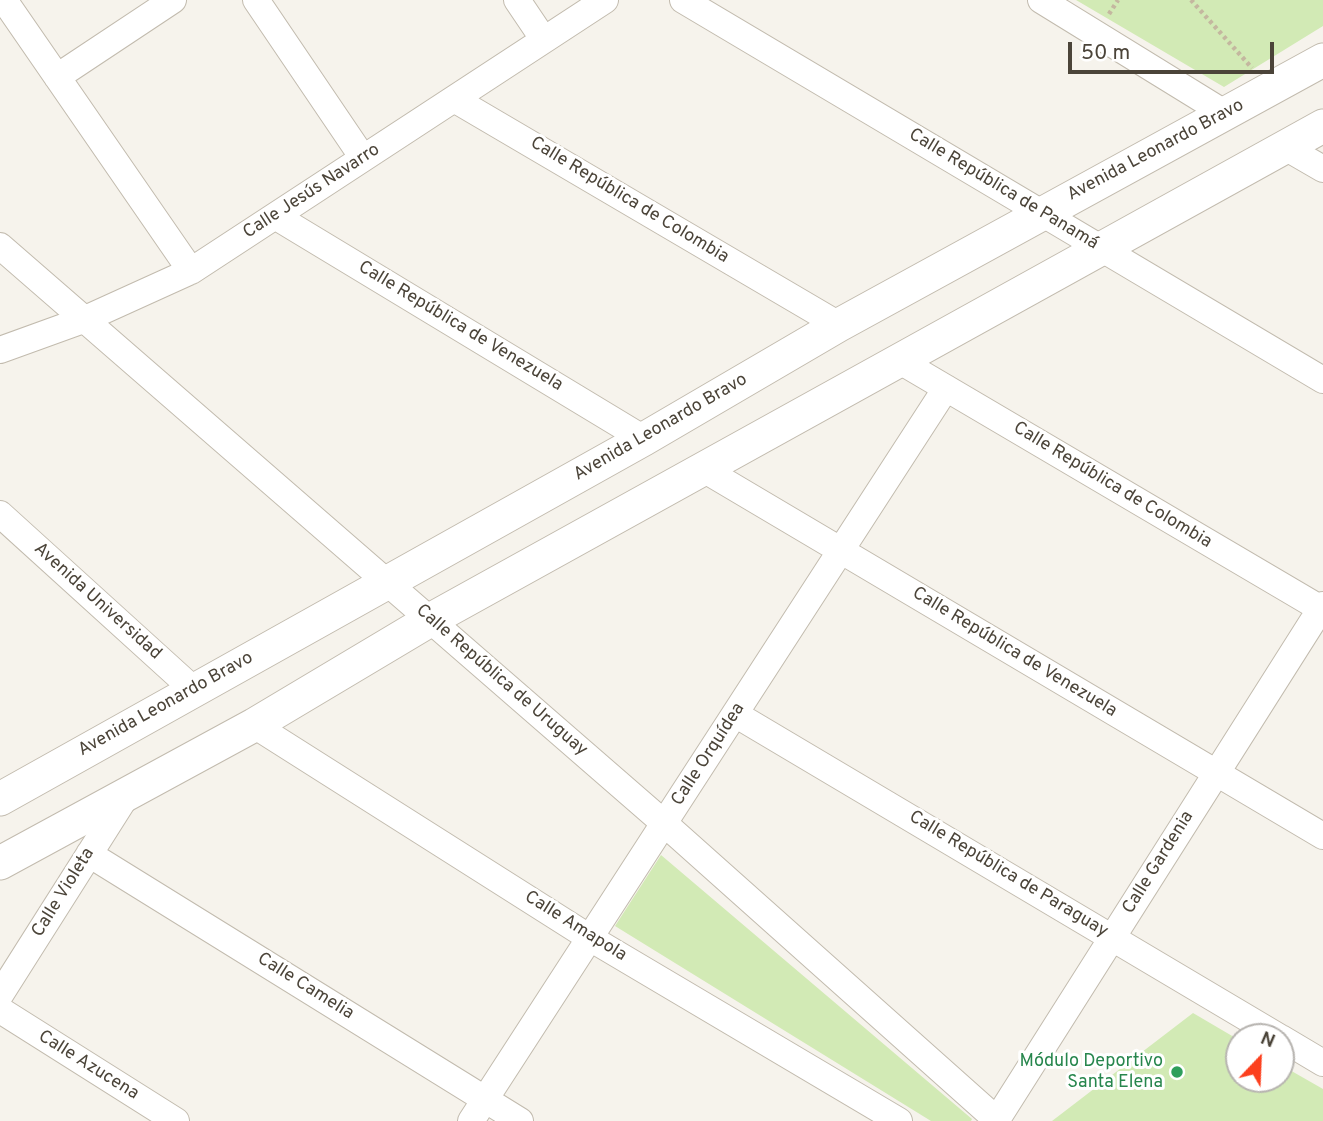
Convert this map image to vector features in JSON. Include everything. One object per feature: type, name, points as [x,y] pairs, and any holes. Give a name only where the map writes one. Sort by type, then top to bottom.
[{"type":"street","points":[[4,0],[191,271]]},
{"type":"street","points":[[57,77],[173,0]]},
{"type":"street","points":[[256,0],[363,158]]},
{"type":"street","points":[[517,0],[544,40]]},
{"type":"street","name":"Calle Jesús Navarro","points":[[0,350],[83,320],[191,271],[605,0]]},
{"type":"street","name":"Calle República de Panamá","points":[[683,0],[1323,380]]},
{"type":"street","points":[[1041,0],[1226,114]]},
{"type":"street","name":"Avenida Leonardo Bravo","points":[[0,799],[385,581],[644,439],[839,325],[1323,60]]},
{"type":"street","name":"Calle República de Colombia","points":[[454,99],[839,325]]},
{"type":"street","points":[[0,863],[254,725],[430,620],[1323,126]]},
{"type":"street","points":[[1285,147],[1323,169]]},
{"type":"street","name":"Calle República de Venezuela","points":[[275,216],[644,439]]},
{"type":"street","name":"Calle República de Uruguay","points":[[0,246],[665,824],[997,1121]]},
{"type":"street","name":"Calle República de Colombia","points":[[900,361],[1322,608]]},
{"type":"street","name":"Calle Orquídea","points":[[478,1110],[946,388]]},
{"type":"street","name":"Calle República de Venezuela","points":[[705,470],[1323,836]]},
{"type":"street","name":"Avenida Universidad","points":[[0,514],[194,690]]},
{"type":"street","name":"Calle Gardenia","points":[[997,1121],[1322,608]]},
{"type":"street","name":"Calle República de Paraguay","points":[[735,714],[1256,1023]]},
{"type":"street","name":"Calle Amapola","points":[[254,725],[590,937],[900,1121]]},
{"type":"street","name":"Calle Violeta","points":[[0,996],[129,791]]},
{"type":"street","name":"Calle Camelia","points":[[89,854],[478,1110],[520,1121]]},
{"type":"street","name":"Calle Azucena","points":[[0,1010],[176,1121]]},
{"type":"street","name":"Calle República de Paraguay","points":[[1295,1046],[1323,1063]]},
{"type":"path","points":[[1191,0],[1271,89]]},
{"type":"green space","points":[[1076,0],[1323,0],[1323,26],[1224,87]]},
{"type":"green space","points":[[661,855],[972,1119],[971,1121],[931,1121],[615,926]]},
{"type":"green space","name":"Módulo Deportivo Santa Elena","points":[[1193,1013],[1225,1032],[1225,1093],[1295,1093],[1295,1073],[1323,1089],[1323,1121],[1052,1121]]},
{"type":"place","name":"Módulo Deportivo Santa Elena","points":[[1177,1072]]}]
